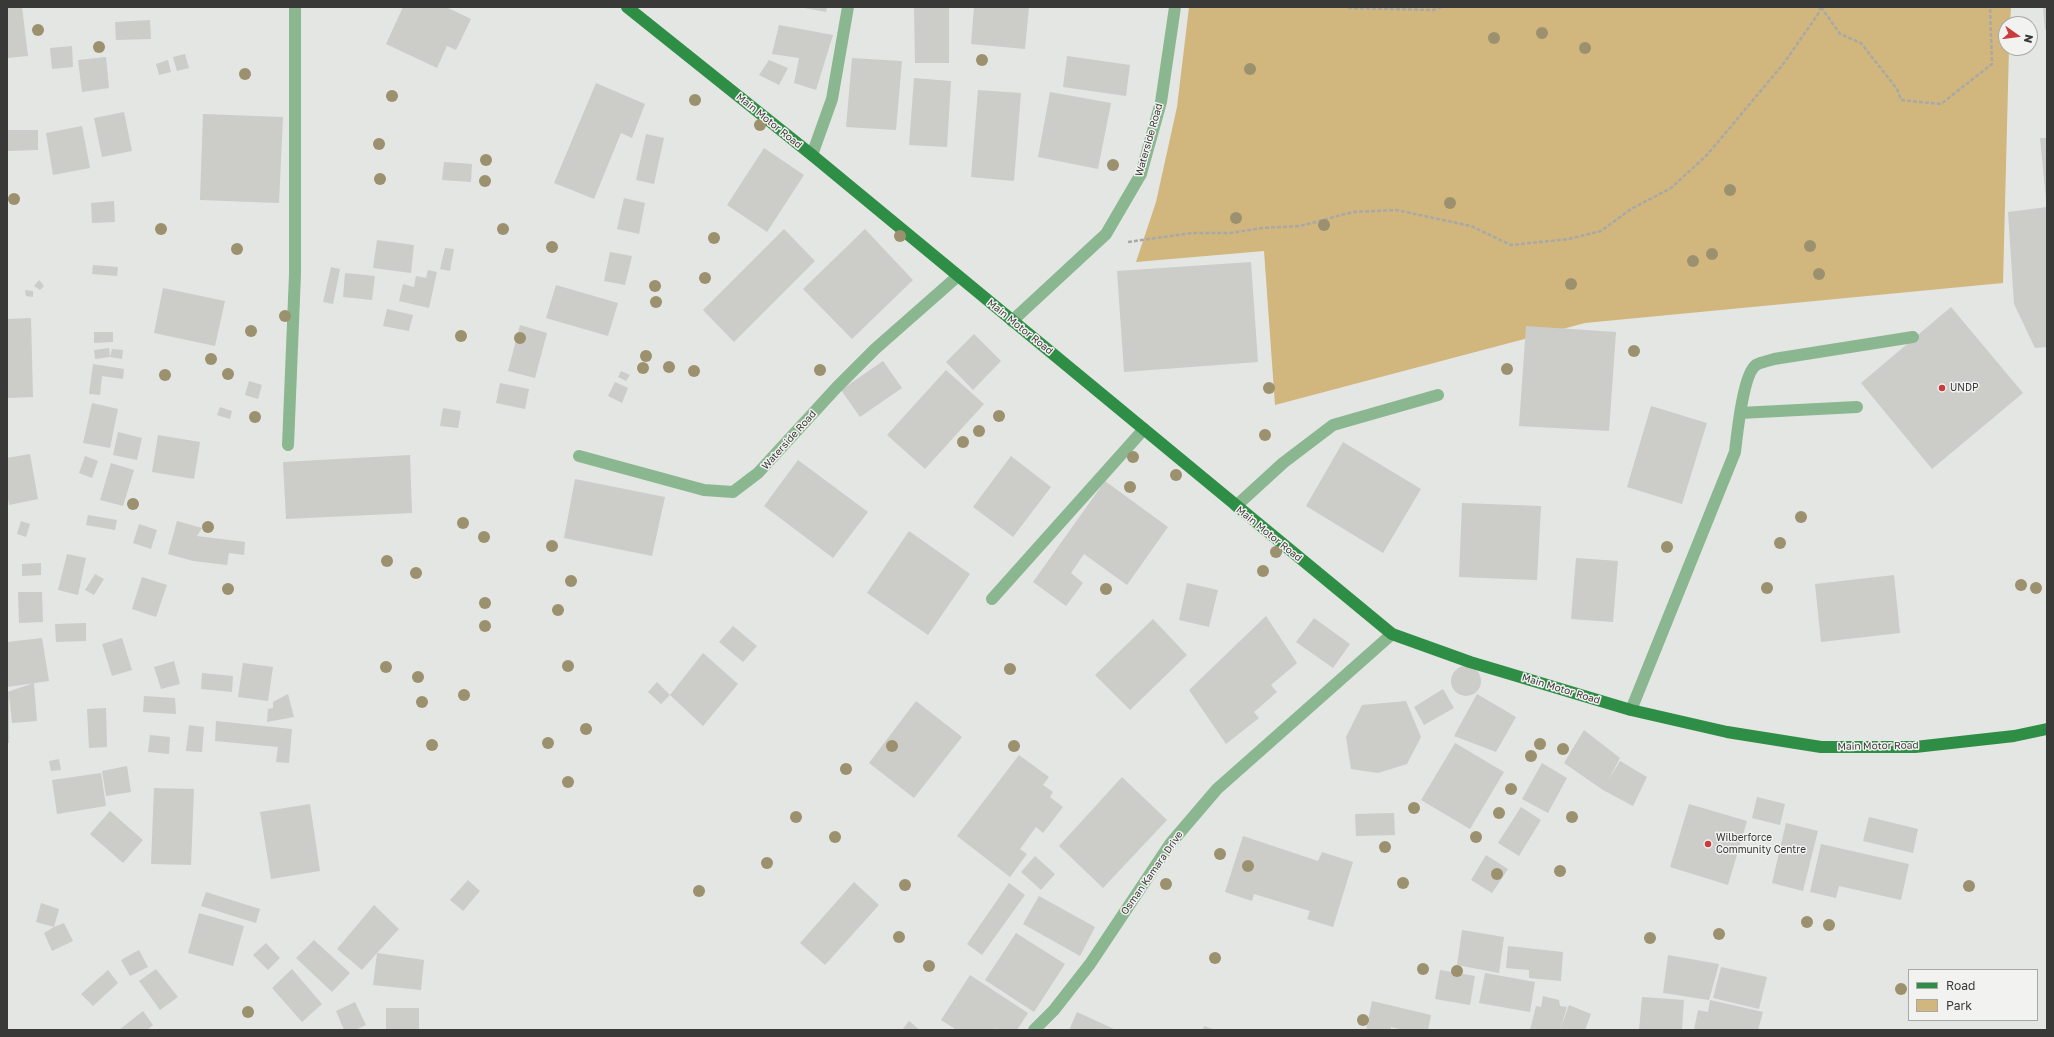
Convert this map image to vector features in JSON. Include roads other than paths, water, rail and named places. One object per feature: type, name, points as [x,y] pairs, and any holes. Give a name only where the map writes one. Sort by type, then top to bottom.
[{"type":"main road","name":"Main Motor Road","points":[[627,7],[812,155],[1392,634],[1470,662],[1631,710],[1727,732],[1821,747],[1915,747],[2014,736],[2047,729]]},
{"type":"street","points":[[288,445],[295,274],[296,7]]},
{"type":"street","points":[[812,155],[832,99],[848,7]]},
{"type":"street","name":"Waterside Road","points":[[1012,321],[1106,234],[1141,174],[1161,102],[1176,7]]},
{"type":"street","name":"Waterside Road","points":[[579,456],[704,490],[733,492],[758,473],[837,387],[875,349],[958,276]]},
{"type":"street","points":[[1631,710],[1734,452],[1740,413],[1749,376],[1756,365],[1774,359],[1913,337]]},
{"type":"street","points":[[1236,506],[1283,463],[1333,425],[1438,394]]},
{"type":"street","points":[[1740,413],[1857,407]]},
{"type":"street","points":[[992,599],[1144,429]]},
{"type":"street","name":"Osman Kamara Drive","points":[[1034,1030],[1054,1010],[1090,964],[1170,844],[1216,788],[1392,634]]},
{"type":"place","name":"UNDP","points":[[1942,388]]},
{"type":"place","name":"Wilberforce Community Centre","points":[[1708,844]]}]
